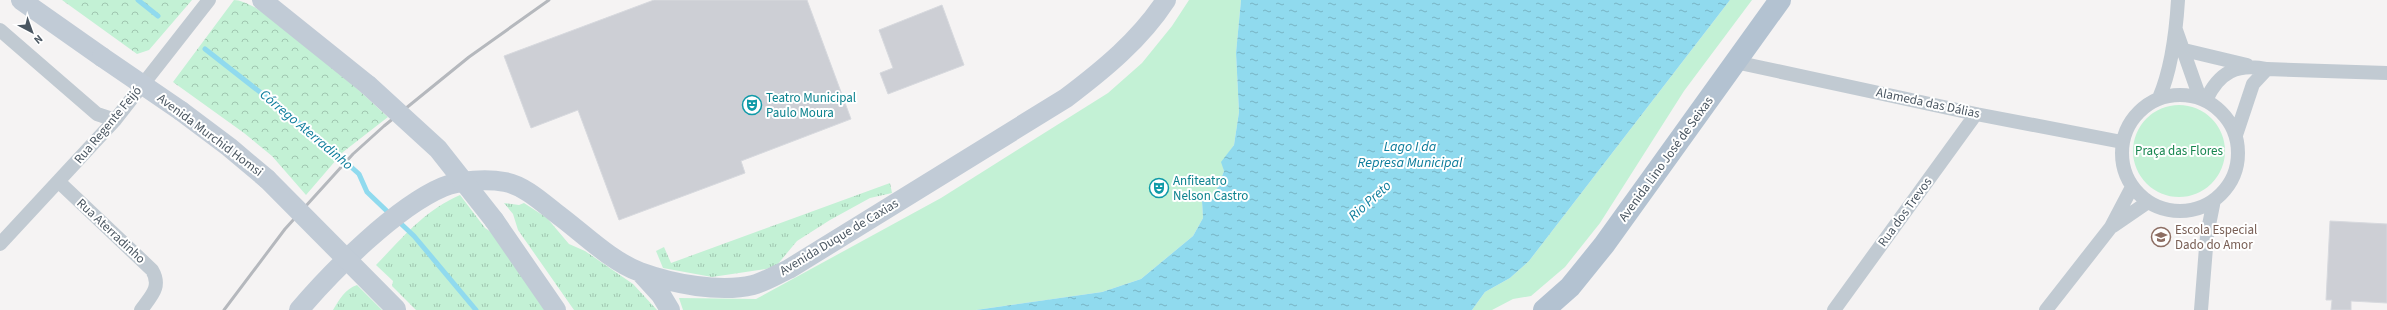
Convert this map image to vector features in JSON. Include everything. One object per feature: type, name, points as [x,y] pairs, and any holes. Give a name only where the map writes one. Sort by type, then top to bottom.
[{"type":"main road","name":"Avenida Murchid Homsi","points":[[21,0],[229,146],[267,179],[397,309]]},
{"type":"main road","name":"Avenida Duque de Caxias","points":[[299,310],[319,286],[382,228],[423,197],[444,186],[482,180],[507,182],[529,193],[603,251],[640,272],[691,285],[722,289],[754,285],[789,269],[1066,98],[1103,70],[1137,37],[1166,0]]},
{"type":"main road","name":"Avenida Lino José de Seixas","points":[[1544,310],[1570,287],[1604,245],[1780,0]]},
{"type":"main road","points":[[262,1],[368,85],[438,149],[494,220],[556,310]]},
{"type":"main road","points":[[640,272],[661,295],[670,310]]},
{"type":"main road","points":[[314,310],[319,286]]},
{"type":"street","name":"Rua Regente Feijó","points":[[0,244],[115,120],[209,0]]},
{"type":"street","points":[[2159,98],[2164,86],[2176,30],[2178,0]]},
{"type":"street","points":[[2176,30],[2203,99]]},
{"type":"street","points":[[0,31],[97,114],[115,120]]},
{"type":"street","points":[[2184,50],[2267,69],[2387,73]]},
{"type":"street","name":"Alameda das Dálias","points":[[1735,62],[1976,114],[2122,142]]},
{"type":"street","points":[[2203,99],[2220,79],[2231,71],[2249,65]]},
{"type":"street","points":[[2236,135],[2253,84],[2267,69]]},
{"type":"street","points":[[2172,95],[2203,99],[2219,109],[2229,121],[2236,135],[2238,153],[2235,171],[2227,187],[2214,200],[2193,210],[2178,211],[2162,209],[2148,202],[2132,187],[2125,173],[2122,158],[2122,142],[2133,118],[2142,108],[2159,98],[2172,95]]},
{"type":"street","name":"Rua dos Trevos","points":[[1834,310],[1976,114]]},
{"type":"street","name":"Rua Aterradinho","points":[[59,182],[152,270],[158,283],[153,294],[141,310]]},
{"type":"street","points":[[2046,310],[2111,227],[2132,187]]},
{"type":"street","points":[[2201,310],[2207,235],[2214,200]]},
{"type":"street","points":[[2111,227],[2148,202]]},
{"type":"street","points":[[2193,210],[2207,235]]},
{"type":"green space","points":[[62,0],[192,0],[149,50],[137,54]]},
{"type":"green space","points":[[234,0],[248,4],[267,15],[289,31],[336,69],[388,117],[343,152],[306,195],[272,156],[244,133],[173,82]]},
{"type":"green space","points":[[1189,0],[1241,0],[1236,53],[1239,112],[1234,145],[1222,162],[1224,171],[1213,199],[1202,201],[1203,218],[1193,236],[1141,279],[1102,292],[976,310],[683,310],[679,298],[756,299],[941,198],[1108,93],[1142,63],[1172,26]]},
{"type":"green space","points":[[1730,0],[1752,0],[1684,91],[1600,223],[1565,267],[1531,296],[1513,299],[1492,310],[1472,310],[1485,292],[1510,278],[1529,261]]},
{"type":"green space","name":"Praça das Flores","points":[[2170,105],[2188,105],[2205,112],[2218,125],[2225,142],[2225,160],[2218,177],[2205,190],[2188,197],[2170,197],[2153,190],[2140,177],[2133,160],[2133,142],[2140,125],[2153,112]]},
{"type":"green space","points":[[890,183],[892,193],[870,198],[830,220],[797,241],[777,265],[766,269],[712,277],[663,268],[656,251],[664,247],[671,263]]},
{"type":"green space","points":[[460,195],[485,228],[491,232],[548,310],[416,310],[392,286],[393,281],[376,265],[425,217],[447,201]]},
{"type":"green space","points":[[504,203],[519,205],[524,203],[547,218],[569,244],[585,251],[633,284],[657,310],[574,310],[518,230],[513,214]]},
{"type":"green space","points":[[357,285],[382,310],[333,310],[346,292]]},
{"type":"water","name":"Lago I da Represa Municipal","points":[[1241,0],[1730,0],[1529,261],[1510,278],[1485,292],[1472,310],[976,310],[1102,292],[1141,279],[1193,236],[1203,218],[1202,201],[1213,199],[1224,171],[1221,162],[1234,145],[1239,112],[1236,53]]},
{"type":"building","name":"Teatro Municipal Paulo Moura","points":[[654,0],[807,0],[851,119],[741,161],[745,173],[619,220],[578,110],[531,128],[504,56]]},
{"type":"building","points":[[942,5],[964,65],[888,94],[880,73],[893,68],[879,30]]},
{"type":"building","points":[[2330,221],[2387,224],[2387,303],[2351,301],[2351,310],[2331,310],[2332,300],[2326,300]]},
{"type":"waterway","name":"Córrego Aterradinho","points":[[138,0],[158,16]]},
{"type":"waterway","name":"Córrego Aterradinho","points":[[205,49],[321,140],[359,174],[367,192],[391,215]]},
{"type":"waterway","name":"Córrego Aterradinho","points":[[397,220],[414,236],[476,310]]},
{"type":"railway","points":[[224,310],[285,229],[353,154],[384,126],[469,57],[549,0]]},
{"type":"place","name":"Teatro Municipal Paulo Moura","points":[[752,105]]},
{"type":"place","name":"Anfiteatro Nelson Castro","points":[[1159,188]]},
{"type":"place","name":"Escola Especial Dado do Amor","points":[[2161,237]]},
{"type":"water label","name":"Rio Preto","points":[[1370,201]]}]
